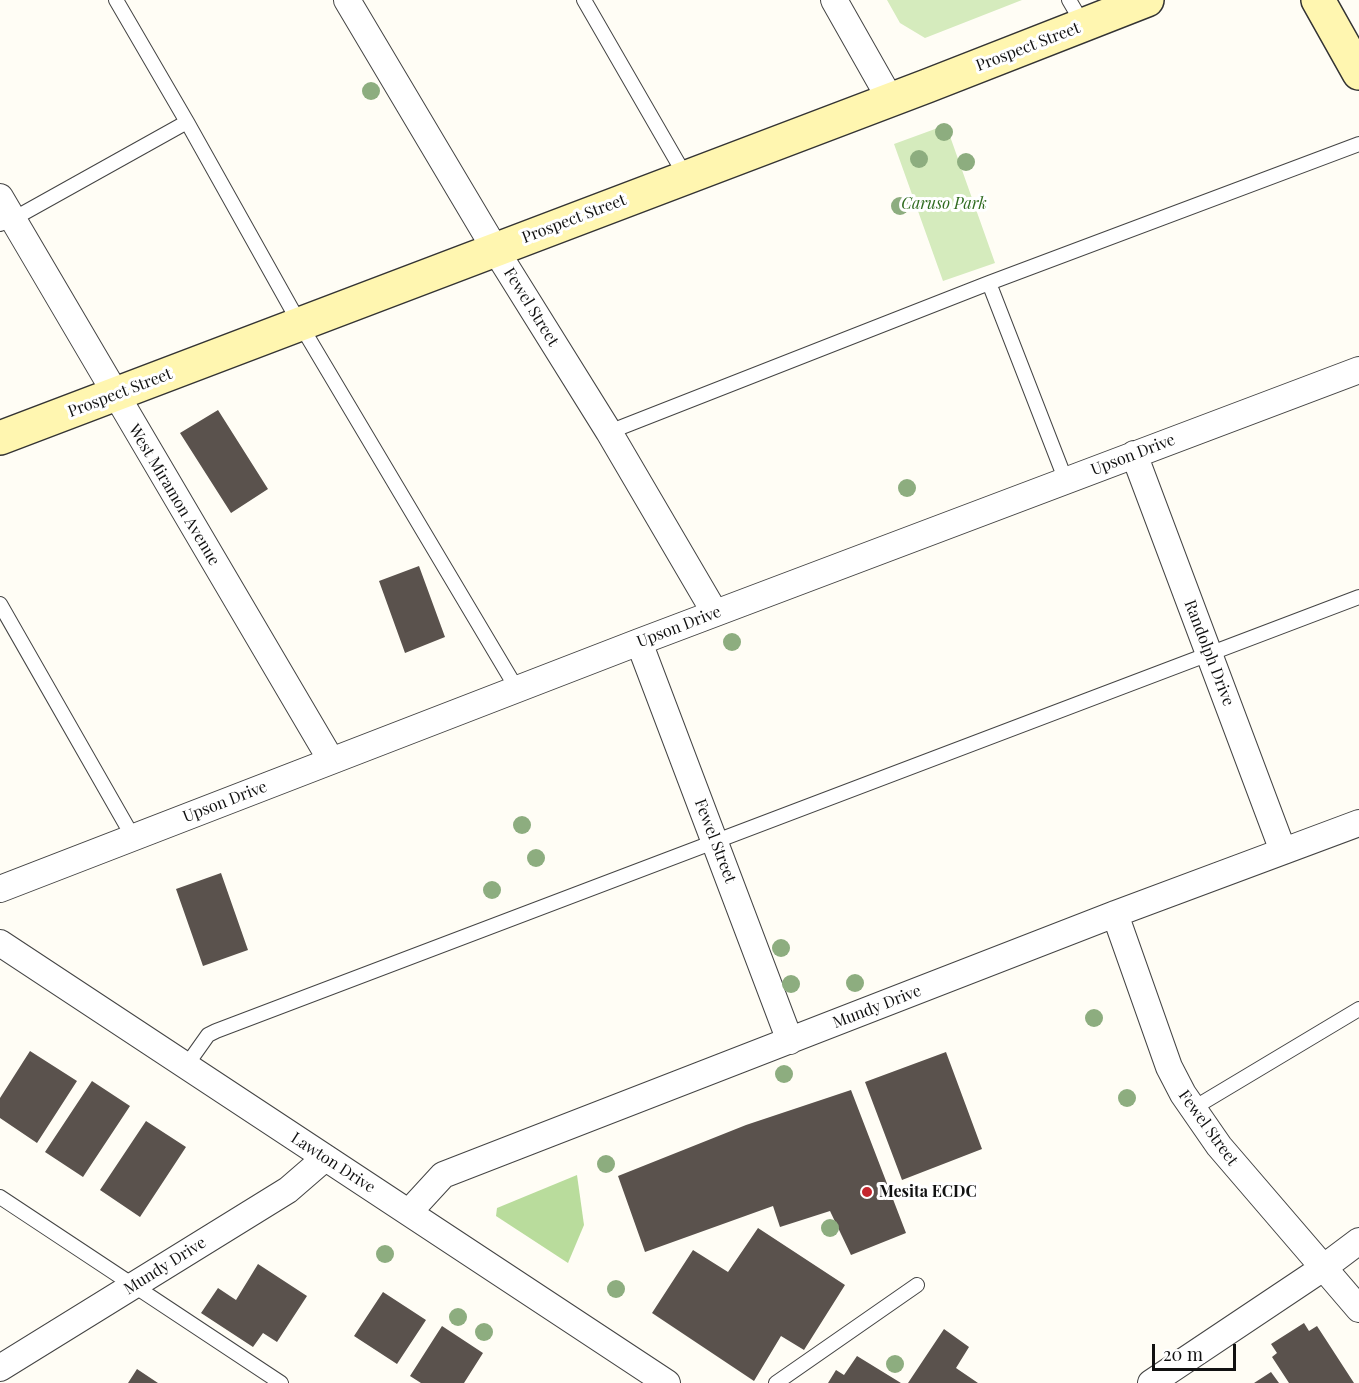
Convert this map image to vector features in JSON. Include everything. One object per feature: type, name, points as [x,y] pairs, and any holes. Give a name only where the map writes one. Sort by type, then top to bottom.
[{"type":"street","name":"Fewel Street","points":[[347,0],[716,613]]},
{"type":"street","points":[[834,0],[890,99]]},
{"type":"street","name":"Prospect Street","points":[[0,438],[890,99],[1076,12],[1147,0]]},
{"type":"street","points":[[1318,0],[1359,73]]},
{"type":"street","name":"West Miramon Avenue","points":[[0,197],[6,222],[115,394],[331,760]]},
{"type":"street","name":"Upson Drive","points":[[0,889],[639,642],[1359,370]]},
{"type":"street","name":"Randolph Drive","points":[[1134,454],[1283,851]]},
{"type":"street","name":"Fewel Street","points":[[639,642],[790,1041]]},
{"type":"street","name":"Mundy Drive","points":[[409,1212],[443,1175],[1114,914],[1359,823]]},
{"type":"street","name":"Fewel Street","points":[[1114,914],[1169,1067],[1192,1109],[1219,1146],[1359,1309]]},
{"type":"street","name":"Lawton Drive","points":[[0,943],[667,1383]]},
{"type":"street","name":"Mundy Drive","points":[[0,1368],[288,1190],[325,1158]]},
{"type":"street","points":[[1151,1383],[1323,1268],[1359,1241]]},
{"type":"lane","points":[[116,0],[300,324],[517,689]]},
{"type":"lane","points":[[584,0],[686,177]]},
{"type":"lane","points":[[6,222],[187,122]]},
{"type":"lane","points":[[609,432],[989,283],[1359,144]]},
{"type":"lane","points":[[989,283],[1066,481]]},
{"type":"lane","points":[[186,1066],[208,1035],[216,1031],[1359,597]]},
{"type":"lane","points":[[0,604],[133,837]]},
{"type":"lane","points":[[1192,1109],[1359,1009]]},
{"type":"lane","points":[[0,1197],[281,1383]]},
{"type":"lane","points":[[776,1383],[917,1285]]},
{"type":"green space","points":[[887,0],[1022,0],[925,38],[900,23]]},
{"type":"green space","name":"Caruso Park","points":[[946,125],[995,263],[943,281],[894,144]]},
{"type":"green space","points":[[577,1175],[584,1225],[568,1263],[496,1216],[497,1208]]},
{"type":"building","points":[[218,410],[268,489],[231,513],[180,433]]},
{"type":"building","points":[[419,566],[445,637],[405,653],[379,581]]},
{"type":"building","points":[[221,873],[248,950],[203,966],[176,889]]},
{"type":"building","points":[[30,1051],[77,1081],[37,1143],[0,1118],[0,1098]]},
{"type":"building","points":[[946,1052],[982,1149],[902,1180],[865,1082]]},
{"type":"building","points":[[92,1081],[130,1106],[83,1177],[45,1152]]},
{"type":"building","points":[[851,1090],[906,1233],[851,1255],[830,1211],[780,1227],[773,1206],[645,1252],[618,1176],[746,1125]]},
{"type":"building","points":[[146,1121],[186,1147],[140,1217],[100,1190]]},
{"type":"building","points":[[758,1228],[845,1285],[804,1350],[781,1336],[754,1381],[652,1313],[693,1250],[728,1272]]},
{"type":"building","points":[[258,1264],[307,1296],[277,1342],[263,1333],[253,1347],[201,1313],[218,1288],[236,1300]]},
{"type":"building","points":[[383,1292],[426,1320],[397,1364],[354,1336]]},
{"type":"building","points":[[1304,1323],[1309,1331],[1317,1326],[1354,1383],[1289,1383],[1272,1357],[1277,1353],[1271,1344]]},
{"type":"building","points":[[442,1326],[483,1353],[464,1383],[421,1383],[410,1376]]},
{"type":"building","points":[[944,1329],[969,1347],[956,1368],[978,1383],[908,1383]]},
{"type":"building","points":[[857,1356],[901,1383],[828,1383],[836,1370],[844,1375]]},
{"type":"building","points":[[137,1369],[158,1383],[128,1383]]},
{"type":"building","points":[[1271,1372],[1279,1383],[1254,1383]]},
{"type":"place","name":"Mesita ECDC","points":[[867,1192]]}]
